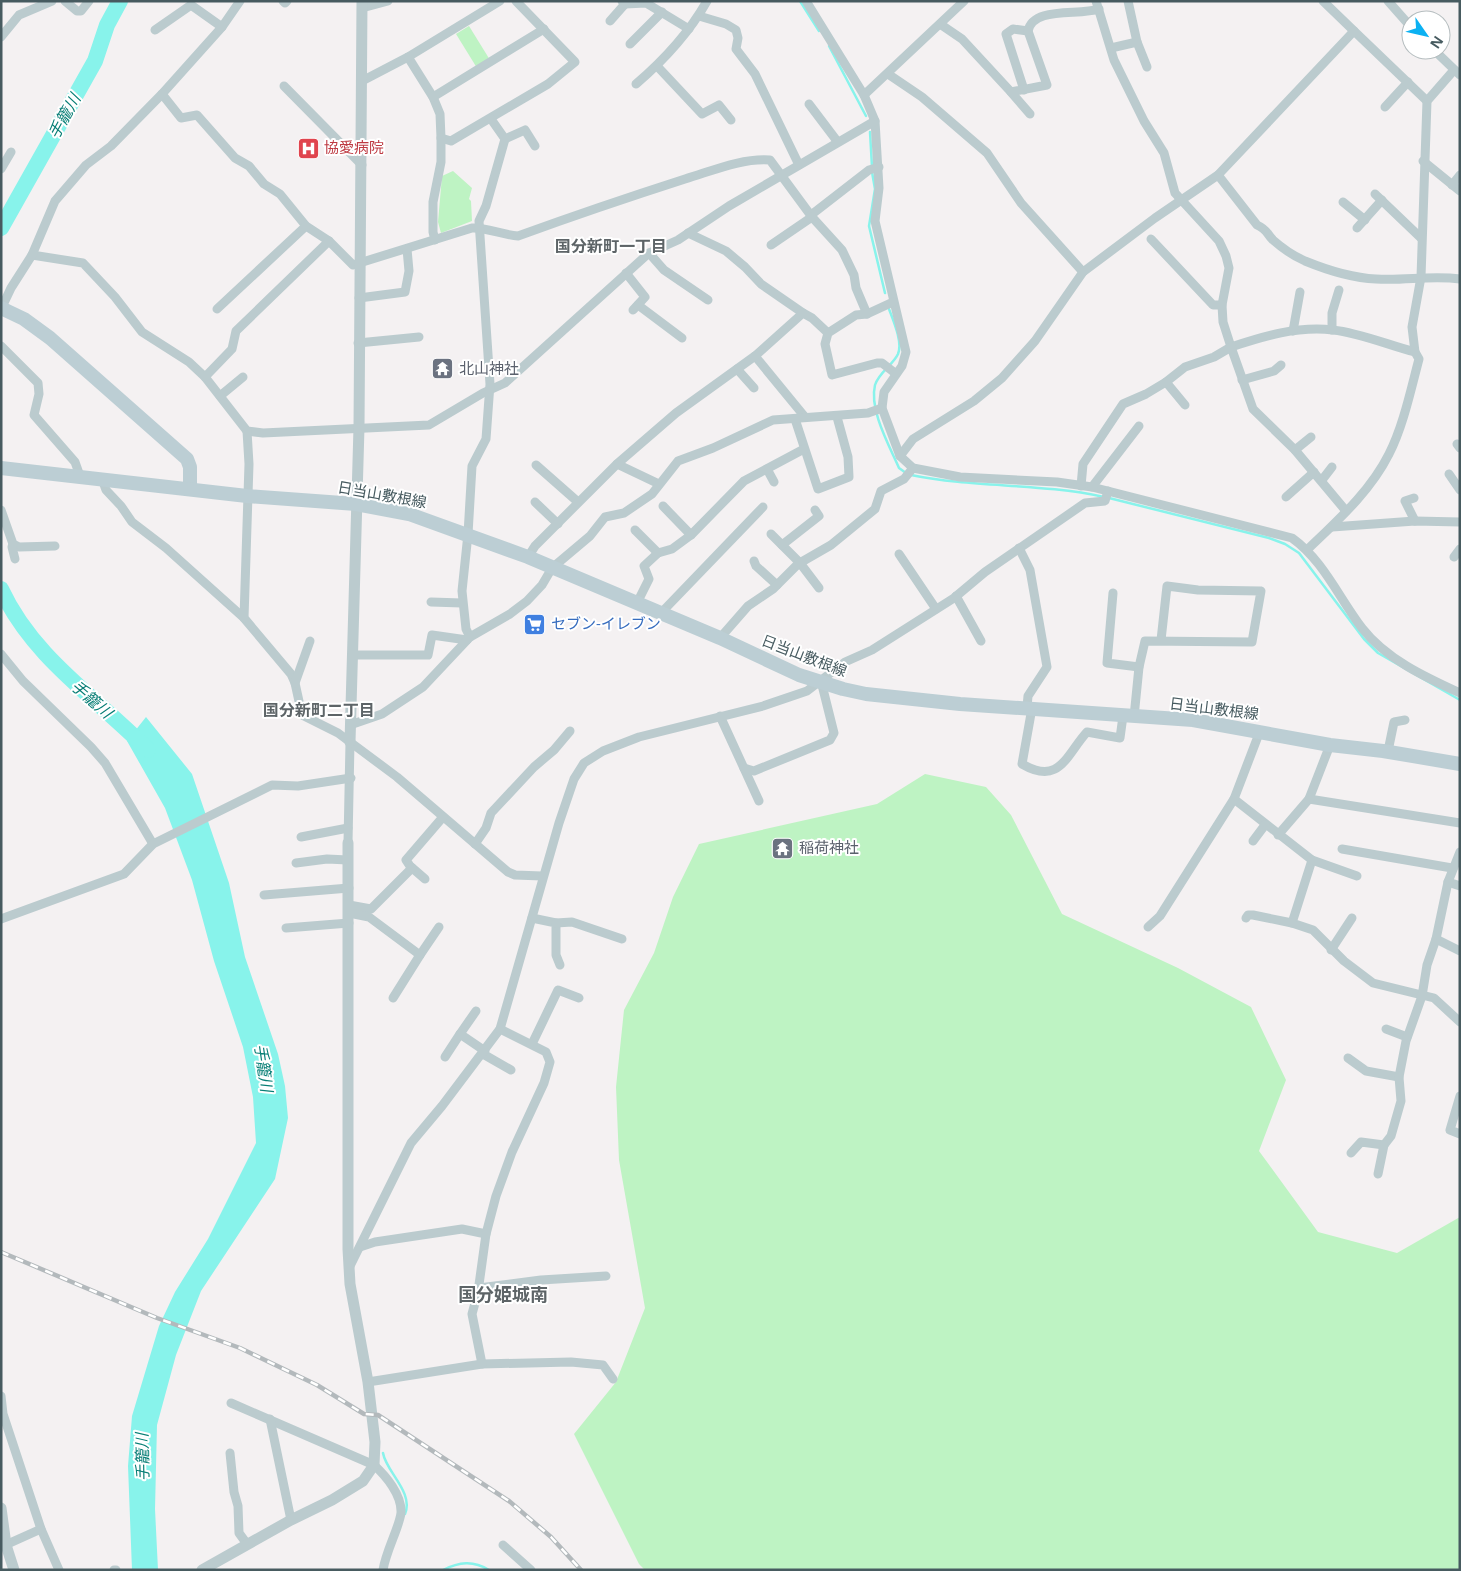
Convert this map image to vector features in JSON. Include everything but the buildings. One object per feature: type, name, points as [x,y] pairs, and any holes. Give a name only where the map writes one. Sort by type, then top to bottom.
[{"type":"main road","points":[[1,308],[37,328],[62,347],[187,459],[190,467],[190,488]]},
{"type":"main road","name":"日当山敷根線","points":[[1,468],[190,488],[247,496],[356,504],[409,514],[528,557],[720,638],[799,675],[866,694],[960,704],[1193,720],[1330,745],[1460,764]]},
{"type":"street","points":[[1,38],[19,15],[52,1]]},
{"type":"street","points":[[65,1],[76,11],[81,11],[89,1]]},
{"type":"street","points":[[1,308],[32,255],[55,201],[86,165],[111,146],[162,94],[222,27],[240,1]]},
{"type":"street","points":[[283,1],[285,3],[288,1]]},
{"type":"street","points":[[205,1569],[291,1520],[332,1500],[363,1481],[374,1465],[375,1442],[368,1382],[350,1284],[349,1268],[347,1168],[348,828],[351,778],[350,725],[359,427],[358,343],[362,165],[362,5],[388,1]]},
{"type":"street","points":[[362,80],[408,57],[500,1]]},
{"type":"street","points":[[441,138],[451,141],[491,119],[548,84],[575,62],[516,1]]},
{"type":"street","points":[[636,84],[657,66],[689,30],[707,1]]},
{"type":"street","points":[[806,1],[864,94],[875,121],[875,168],[880,188],[875,221],[893,302],[904,333],[906,352],[902,366],[893,372],[884,392],[882,408],[900,456],[912,469],[960,477],[1057,482],[1081,486],[1092,488],[1107,496],[1277,533],[1292,538],[1307,550],[1362,628],[1382,649],[1439,684],[1460,693]]},
{"type":"street","points":[[864,94],[888,74],[964,1]]},
{"type":"street","points":[[1128,1],[1138,42],[1147,67]]},
{"type":"street","points":[[1323,1],[1427,102]]},
{"type":"street","points":[[1388,1],[1401,16]]},
{"type":"street","points":[[610,21],[624,3],[643,2],[689,30]]},
{"type":"street","points":[[155,30],[191,5],[222,27]]},
{"type":"street","points":[[1011,92],[1047,86],[1028,31],[1034,20],[1044,14],[1086,13],[1098,5],[1111,48],[1144,121],[1164,153],[1172,184],[1180,201],[1218,241],[1226,256],[1229,268],[1222,305],[1223,322],[1253,409],[1296,450],[1346,511]]},
{"type":"street","points":[[630,44],[662,12]]},
{"type":"street","points":[[699,16],[726,24],[736,30],[738,38],[736,49],[755,74],[799,165]]},
{"type":"street","points":[[940,24],[962,39],[1030,114]]},
{"type":"street","points":[[434,97],[544,29]]},
{"type":"street","points":[[1024,90],[1006,34],[1013,29],[1028,31]]},
{"type":"street","points":[[900,456],[913,439],[974,401],[1002,378],[1035,341],[1083,272],[1218,175],[1354,31]]},
{"type":"street","points":[[1111,48],[1138,42]]},
{"type":"street","points":[[408,57],[434,97],[440,114],[441,162],[434,202],[433,232],[436,240]]},
{"type":"street","points":[[1307,550],[1364,493],[1390,454],[1410,394],[1419,359],[1415,352],[1412,326],[1421,277],[1423,161],[1427,102],[1457,72],[1444,60]]},
{"type":"street","points":[[657,66],[702,114],[719,105],[731,120]]},
{"type":"street","points":[[888,74],[922,97],[988,153],[1021,203],[1083,272]]},
{"type":"street","points":[[1386,107],[1408,82]]},
{"type":"street","points":[[284,86],[362,165]]},
{"type":"street","points":[[162,94],[181,118],[197,115],[235,158],[249,166],[264,184],[280,194],[306,226],[329,240],[353,265],[479,227],[502,235],[518,236],[626,197],[733,164],[757,159],[770,160],[812,216],[842,250],[854,275],[856,288],[868,314]]},
{"type":"street","points":[[809,104],[838,141]]},
{"type":"street","points":[[491,119],[505,139]]},
{"type":"street","points":[[247,431],[263,433],[430,425],[489,390],[505,384],[649,254],[688,233],[781,175],[875,121]]},
{"type":"street","points":[[468,639],[462,603],[472,466],[486,439],[489,390],[480,218],[486,206],[505,139],[525,130],[535,146]]},
{"type":"street","points":[[1,169],[11,152]]},
{"type":"street","points":[[1423,161],[1460,191]]},
{"type":"street","points":[[771,245],[875,168]]},
{"type":"street","points":[[1218,175],[1257,225],[1267,229],[1272,239],[1297,257],[1349,275],[1376,279],[1437,275],[1460,278]]},
{"type":"street","points":[[1452,185],[1460,175]]},
{"type":"street","points":[[1375,194],[1421,238]]},
{"type":"street","points":[[1357,228],[1382,200]]},
{"type":"street","points":[[1343,202],[1365,220]]},
{"type":"street","points":[[217,309],[306,226]]},
{"type":"street","points":[[688,233],[726,251],[745,266],[761,284],[812,318],[828,333]]},
{"type":"street","points":[[1151,239],[1213,305],[1222,305]]},
{"type":"street","points":[[205,377],[232,349],[236,331],[329,240]]},
{"type":"street","points":[[359,298],[401,294],[406,291],[409,272],[407,249]]},
{"type":"street","points":[[649,254],[664,270],[708,300]]},
{"type":"street","points":[[32,255],[83,263],[109,289],[142,332],[189,362],[205,377],[247,431],[249,464],[244,618]]},
{"type":"street","points":[[626,273],[645,297],[635,308],[682,338]]},
{"type":"street","points":[[1332,330],[1332,313],[1339,290]]},
{"type":"street","points":[[1293,331],[1300,292]]},
{"type":"street","points":[[893,302],[868,314],[856,315],[828,333],[825,344],[832,375],[882,364],[893,372]]},
{"type":"street","points":[[528,557],[535,546],[617,464],[676,413],[754,356],[803,313]]},
{"type":"street","points":[[1081,486],[1083,464],[1123,404],[1146,394],[1166,382],[1184,367],[1214,357],[1231,347],[1267,334],[1332,330],[1415,352]]},
{"type":"street","points":[[358,343],[419,337]]},
{"type":"street","points":[[1,346],[38,383],[39,394],[34,415],[75,462],[80,476]]},
{"type":"street","points":[[754,356],[805,417]]},
{"type":"street","points":[[1242,380],[1274,371],[1281,365]]},
{"type":"street","points":[[737,369],[754,388]]},
{"type":"street","points":[[220,396],[243,377]]},
{"type":"street","points":[[1166,382],[1185,405]]},
{"type":"street","points":[[350,725],[382,714],[411,696],[431,680],[468,639],[519,608],[542,585],[552,568],[590,536],[605,517],[624,513],[652,494],[678,461],[713,448],[773,420],[836,417],[868,413],[882,408]]},
{"type":"street","points":[[795,419],[818,489],[849,477],[848,456],[836,417]]},
{"type":"street","points":[[1092,488],[1100,475],[1129,447],[1139,426]]},
{"type":"street","points":[[1296,450],[1311,437]]},
{"type":"street","points":[[638,603],[649,579],[644,566],[658,553],[672,549],[691,535],[744,481],[804,449]]},
{"type":"street","points":[[617,464],[659,484]]},
{"type":"street","points":[[536,465],[578,502]]},
{"type":"street","points":[[1322,480],[1332,466]]},
{"type":"street","points":[[767,469],[774,482]]},
{"type":"street","points":[[720,638],[748,606],[777,585],[800,563],[837,541],[875,509],[881,490],[904,479],[912,469]]},
{"type":"street","points":[[1286,498],[1314,472]]},
{"type":"street","points":[[1449,474],[1460,490]]},
{"type":"street","points":[[102,479],[106,490],[121,506],[132,522],[166,548],[244,618],[291,674],[295,683],[302,715],[350,742],[397,777],[475,844],[515,875],[542,876]]},
{"type":"street","points":[[349,1268],[411,1143],[484,1052],[500,1029],[542,876],[574,779],[584,763],[603,751],[639,737],[794,697],[820,681],[845,662],[872,650],[956,596],[1019,548],[1086,503],[1107,496]]},
{"type":"street","points":[[1414,498],[1405,501],[1415,521]]},
{"type":"street","points":[[535,502],[558,524]]},
{"type":"street","points":[[663,506],[691,535]]},
{"type":"street","points":[[661,613],[763,507]]},
{"type":"street","points":[[1,510],[14,544],[12,547],[15,559]]},
{"type":"street","points":[[782,546],[819,516],[815,510]]},
{"type":"street","points":[[1332,526],[1415,521],[1460,523]]},
{"type":"street","points":[[635,530],[658,553]]},
{"type":"street","points":[[771,534],[800,563],[819,588]]},
{"type":"street","points":[[14,544],[19,547],[55,546]]},
{"type":"street","points":[[1019,548],[1030,570],[1047,667],[1028,696],[1030,708],[1022,764],[1036,772],[1050,772],[1065,762],[1087,732],[1120,738],[1129,717],[1145,641],[1252,642],[1261,591],[1198,590],[1167,586],[1161,640]]},
{"type":"street","points":[[1454,557],[1460,549]]},
{"type":"street","points":[[899,554],[936,609]]},
{"type":"street","points":[[754,561],[756,566],[777,585]]},
{"type":"street","points":[[1113,594],[1107,663],[1139,667]]},
{"type":"street","points":[[956,596],[981,641]]},
{"type":"street","points":[[431,602],[462,603]]},
{"type":"street","points":[[353,655],[428,655],[432,635],[468,639]]},
{"type":"street","points":[[295,683],[310,641]]},
{"type":"street","points":[[1,654],[23,681],[91,746],[155,843]]},
{"type":"street","points":[[744,768],[754,771],[830,740],[834,734],[820,681]]},
{"type":"street","points":[[720,716],[759,801]]},
{"type":"street","points":[[1388,752],[1394,722],[1405,720]]},
{"type":"street","points":[[475,844],[486,828],[491,813],[534,767],[554,750],[570,731]]},
{"type":"street","points":[[1148,927],[1160,916],[1234,799],[1260,731]]},
{"type":"street","points":[[1278,835],[1309,799],[1330,745]]},
{"type":"street","points":[[1,919],[124,874],[155,843],[272,786],[298,786],[351,778]]},
{"type":"street","points":[[1234,799],[1312,860],[1357,876]]},
{"type":"street","points":[[1309,799],[1460,823]]},
{"type":"street","points":[[425,879],[406,860],[443,817]]},
{"type":"street","points":[[1253,841],[1265,824]]},
{"type":"street","points":[[301,837],[348,828]]},
{"type":"street","points":[[1342,849],[1452,868]]},
{"type":"street","points":[[1378,1174],[1384,1145],[1391,1136],[1401,1101],[1399,1076],[1407,1037],[1422,996],[1427,966],[1436,939],[1452,868],[1460,852]]},
{"type":"street","points":[[296,863],[327,859],[348,860]]},
{"type":"street","points":[[1292,923],[1312,860]]},
{"type":"street","points":[[286,928],[371,909],[412,868]]},
{"type":"street","points":[[1448,882],[1460,886]]},
{"type":"street","points":[[264,895],[349,888]]},
{"type":"street","points":[[349,914],[369,917],[420,955]]},
{"type":"street","points":[[1246,918],[1248,915],[1254,915],[1292,923],[1313,930],[1331,950],[1373,983],[1434,998],[1460,1022]]},
{"type":"street","points":[[532,918],[556,923],[572,922],[622,939]]},
{"type":"street","points":[[1331,950],[1352,918]]},
{"type":"street","points":[[556,923],[556,954],[560,965]]},
{"type":"street","points":[[393,998],[439,928]]},
{"type":"street","points":[[1436,939],[1460,951]]},
{"type":"street","points":[[532,1044],[558,990],[579,998]]},
{"type":"street","points":[[445,1056],[476,1012]]},
{"type":"street","points":[[1386,1028],[1407,1037]]},
{"type":"street","points":[[482,1364],[472,1314],[479,1288],[486,1234],[496,1196],[512,1152],[550,1066],[548,1055],[532,1044],[500,1029]]},
{"type":"street","points":[[460,1034],[511,1070]]},
{"type":"street","points":[[1348,1058],[1366,1071],[1399,1076]]},
{"type":"street","points":[[1460,1096],[1450,1130],[1460,1134]]},
{"type":"street","points":[[1351,1153],[1361,1142],[1384,1145]]},
{"type":"street","points":[[360,1248],[375,1242],[462,1229],[486,1234]]},
{"type":"street","points":[[479,1288],[541,1280],[606,1276]]},
{"type":"street","points":[[368,1382],[482,1364],[571,1362],[603,1365],[613,1379]]},
{"type":"street","points":[[1,1396],[3,1414],[40,1529],[59,1570]]},
{"type":"street","points":[[231,1402],[374,1465],[387,1478],[397,1496],[401,1512],[385,1556],[383,1570]]},
{"type":"street","points":[[270,1419],[291,1520]]},
{"type":"street","points":[[230,1453],[238,1506],[239,1532],[247,1544]]},
{"type":"street","points":[[1,1508],[4,1546],[14,1570]]},
{"type":"street","points":[[4,1546],[40,1529]]},
{"type":"street","points":[[503,1545],[531,1570]]},
{"type":"green space","points":[[469,26],[490,60],[477,68],[456,34]]},
{"type":"green space","points":[[453,171],[472,188],[469,199],[471,201],[472,221],[441,233],[438,222],[442,176]]},
{"type":"green space","points":[[925,774],[986,787],[1011,815],[1062,914],[1178,968],[1251,1007],[1286,1080],[1259,1151],[1318,1232],[1397,1253],[1460,1217],[1460,1570],[645,1570],[639,1564],[574,1434],[616,1382],[645,1308],[619,1160],[616,1087],[624,1010],[654,953],[673,897],[699,844],[877,804]]},
{"type":"water","points":[[146,717],[192,774],[229,883],[245,957],[278,1054],[285,1086],[288,1118],[275,1179],[201,1291],[176,1355],[157,1425],[155,1509],[158,1570],[132,1570],[128,1466],[132,1416],[159,1326],[175,1292],[208,1239],[256,1143],[253,1097],[243,1047],[214,961],[192,880],[165,808],[127,741]]},
{"type":"waterway","name":"手籠川","points":[[1,228],[95,61],[107,25],[120,1]]},
{"type":"waterway","points":[[800,1],[819,31]]},
{"type":"waterway","points":[[829,46],[866,116]]},
{"type":"waterway","points":[[870,132],[872,167]]},
{"type":"waterway","points":[[872,172],[875,189],[869,226],[885,293]]},
{"type":"waterway","points":[[889,309],[897,331],[899,349],[896,358],[877,380],[874,395],[875,405],[885,438],[899,468],[906,473]]},
{"type":"waterway","points":[[911,475],[959,482],[1056,489],[1104,497]]},
{"type":"waterway","points":[[1109,498],[1269,538],[1285,544],[1299,553],[1364,639],[1378,653],[1460,700]]},
{"type":"waterway","name":"手籠川","points":[[1,589],[14,614],[48,657],[148,750]]},
{"type":"waterway","points":[[383,1453],[406,1498],[405,1514]]},
{"type":"waterway","points":[[443,1570],[466,1563],[472,1563],[489,1570]]},
{"type":"railway","points":[[1,1252],[157,1318],[240,1348],[317,1385],[364,1414],[378,1415],[509,1501],[551,1537],[581,1570]]},
{"type":"place","name":"協愛病院","points":[[308,148]]},
{"type":"place","name":"北山神社","points":[[443,369]]},
{"type":"place","name":"セブン-イレブン","points":[[535,624]]},
{"type":"place","name":"稲荷神社","points":[[783,848]]},
{"type":"district","name":"国分新町一丁目","points":[[611,246]]},
{"type":"district","name":"国分新町二丁目","points":[[319,710]]},
{"type":"district","name":"国分姫城南","points":[[503,1295]]}]
